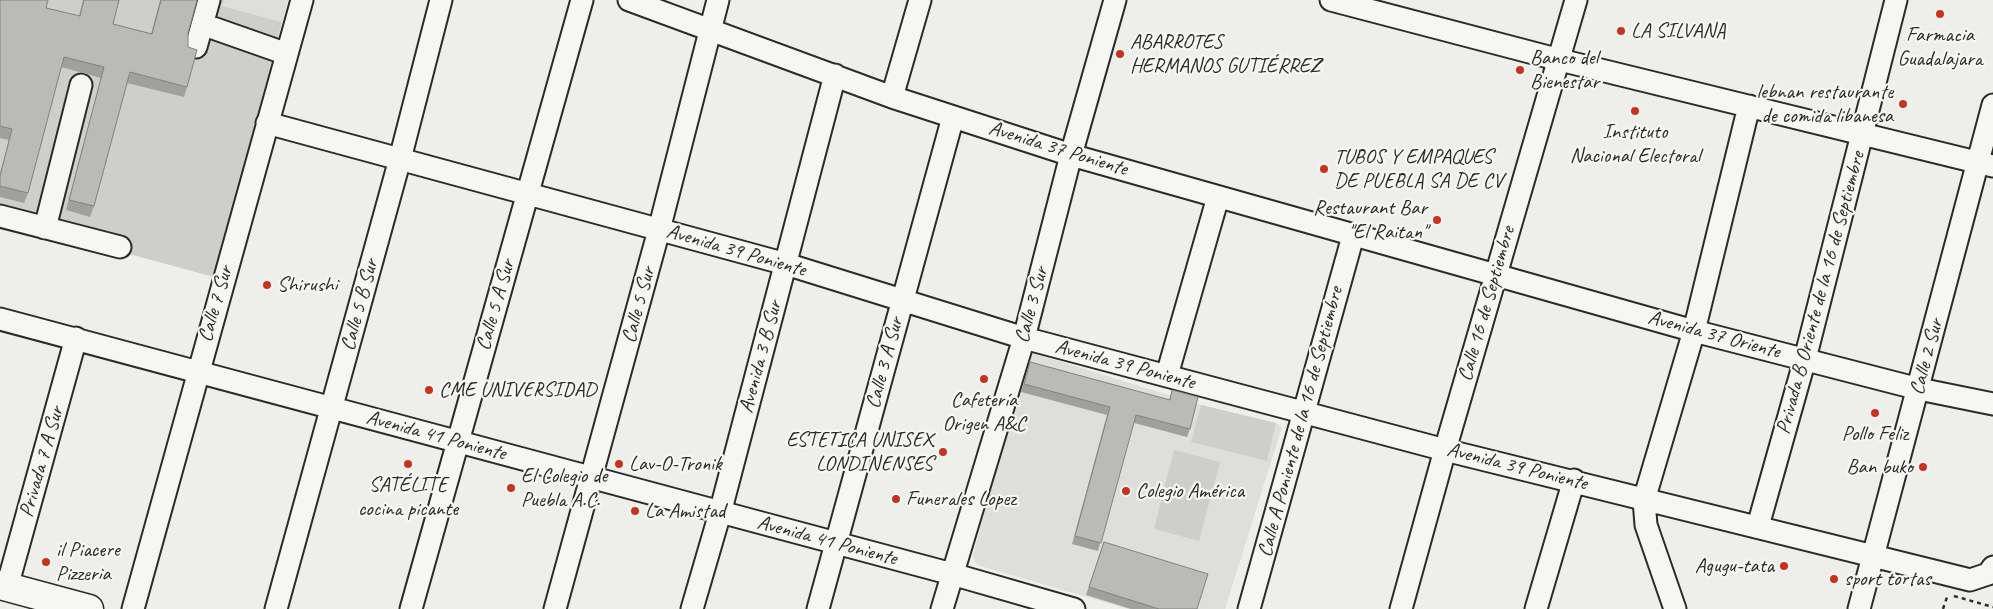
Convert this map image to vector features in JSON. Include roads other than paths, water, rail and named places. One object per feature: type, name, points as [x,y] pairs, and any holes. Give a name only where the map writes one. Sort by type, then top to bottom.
[{"type":"main road","points":[[4,586],[89,609]]},
{"type":"street","points":[[196,47],[209,0]]},
{"type":"street","name":"Calle 7 Sur","points":[[133,609],[302,0]]},
{"type":"street","name":"Calle 5 B Sur","points":[[276,609],[400,159],[440,0]]},
{"type":"street","name":"Calle 5 A Sur","points":[[411,609],[582,0]]},
{"type":"street","name":"Avenida 37 Poniente","points":[[629,0],[710,28],[892,97],[1071,155],[1495,275]]},
{"type":"street","name":"Calle 5 Sur","points":[[555,609],[659,230],[718,0]]},
{"type":"street","points":[[892,97],[920,0]]},
{"type":"street","name":"Calle 3 Sur","points":[[942,609],[1024,338],[1071,155],[1115,0]]},
{"type":"street","points":[[1331,0],[1560,60],[1986,164]]},
{"type":"street","name":"Calle 16 de Septiembre","points":[[1401,609],[1444,450],[1560,60],[1576,0]]},
{"type":"street","name":"Privada B Oriente de la 16 de Septiembre","points":[[1758,526],[1805,359],[1896,0]]},
{"type":"street","points":[[213,28],[287,54]]},
{"type":"street","name":"Avenida 3 B Sur","points":[[692,609],[720,513],[835,75]]},
{"type":"street","points":[[44,228],[81,85]]},
{"type":"street","name":"Calle 2 Sur","points":[[1860,609],[1919,389],[1986,164],[1993,105]]},
{"type":"street","points":[[1675,609],[1646,525],[1644,500],[1694,331],[1749,106]]},
{"type":"street","name":"Calle 3 A Sur","points":[[818,609],[953,117]]},
{"type":"street","name":"Avenida 39 Poniente","points":[[267,123],[786,264],[1024,338],[1444,450],[1574,480],[1644,500],[1758,526],[1873,557],[1970,580],[1990,570]]},
{"type":"street","points":[[1168,375],[1218,197]]},
{"type":"street","points":[[0,216],[120,247]]},
{"type":"street","name":"Calle A Poniente de la 16 de Septiembre","points":[[1249,609],[1352,236]]},
{"type":"street","name":"Avenida 37 Oriente","points":[[1495,275],[1694,331],[1919,389],[1993,404]]},
{"type":"street","name":"Avenida 41 Poniente","points":[[0,319],[198,370],[720,513],[952,574],[1074,609]]},
{"type":"street","name":"Privada 7 A Sur","points":[[4,586],[76,338]]},
{"type":"street","points":[[1536,609],[1574,480]]},
{"type":"place","name":"Farmacia Guadalajara","points":[[1940,14]]},
{"type":"place","name":"LA SILVANA","points":[[1621,31]]},
{"type":"place","name":"ABARROTES HERMANOS GUTIÉRREZ","points":[[1120,54]]},
{"type":"place","name":"Banco del Bienestar","points":[[1520,70]]},
{"type":"place","name":"lebnan restaurante de comida libanesa","points":[[1903,104]]},
{"type":"place","name":"Instituto Nacional Electoral","points":[[1635,111]]},
{"type":"place","name":"TUBOS Y EMPAQUES DE PUEBLA SA DE CV","points":[[1324,169]]},
{"type":"place","name":"Restaurant Bar \"El Raitan\"","points":[[1437,220]]},
{"type":"place","name":"Shirushi","points":[[267,285]]},
{"type":"place","name":"Cafetería Origen A&C","points":[[984,379]]},
{"type":"place","name":"CME UNIVERSIDAD","points":[[429,390]]},
{"type":"place","name":"Pollo Feliz","points":[[1875,413]]},
{"type":"place","name":"ESTETICA UNISEX LONDINENSES","points":[[943,452]]},
{"type":"place","name":"SATÉLITE cocina picante","points":[[408,464]]},
{"type":"place","name":"Lav-O-Tronik","points":[[619,464]]},
{"type":"place","name":"Ban buko","points":[[1923,467]]},
{"type":"place","name":"El Colegio de Puebla A.C.","points":[[511,488]]},
{"type":"place","name":"Colegio América","points":[[1126,491]]},
{"type":"place","name":"Funerales Lopez","points":[[896,499]]},
{"type":"place","name":"La Amistad","points":[[635,511]]},
{"type":"place","name":"il Piacere Pizzeria","points":[[46,562]]},
{"type":"place","name":"Agugu-tata","points":[[1784,566]]},
{"type":"place","name":"sport tortas","points":[[1834,579]]}]
